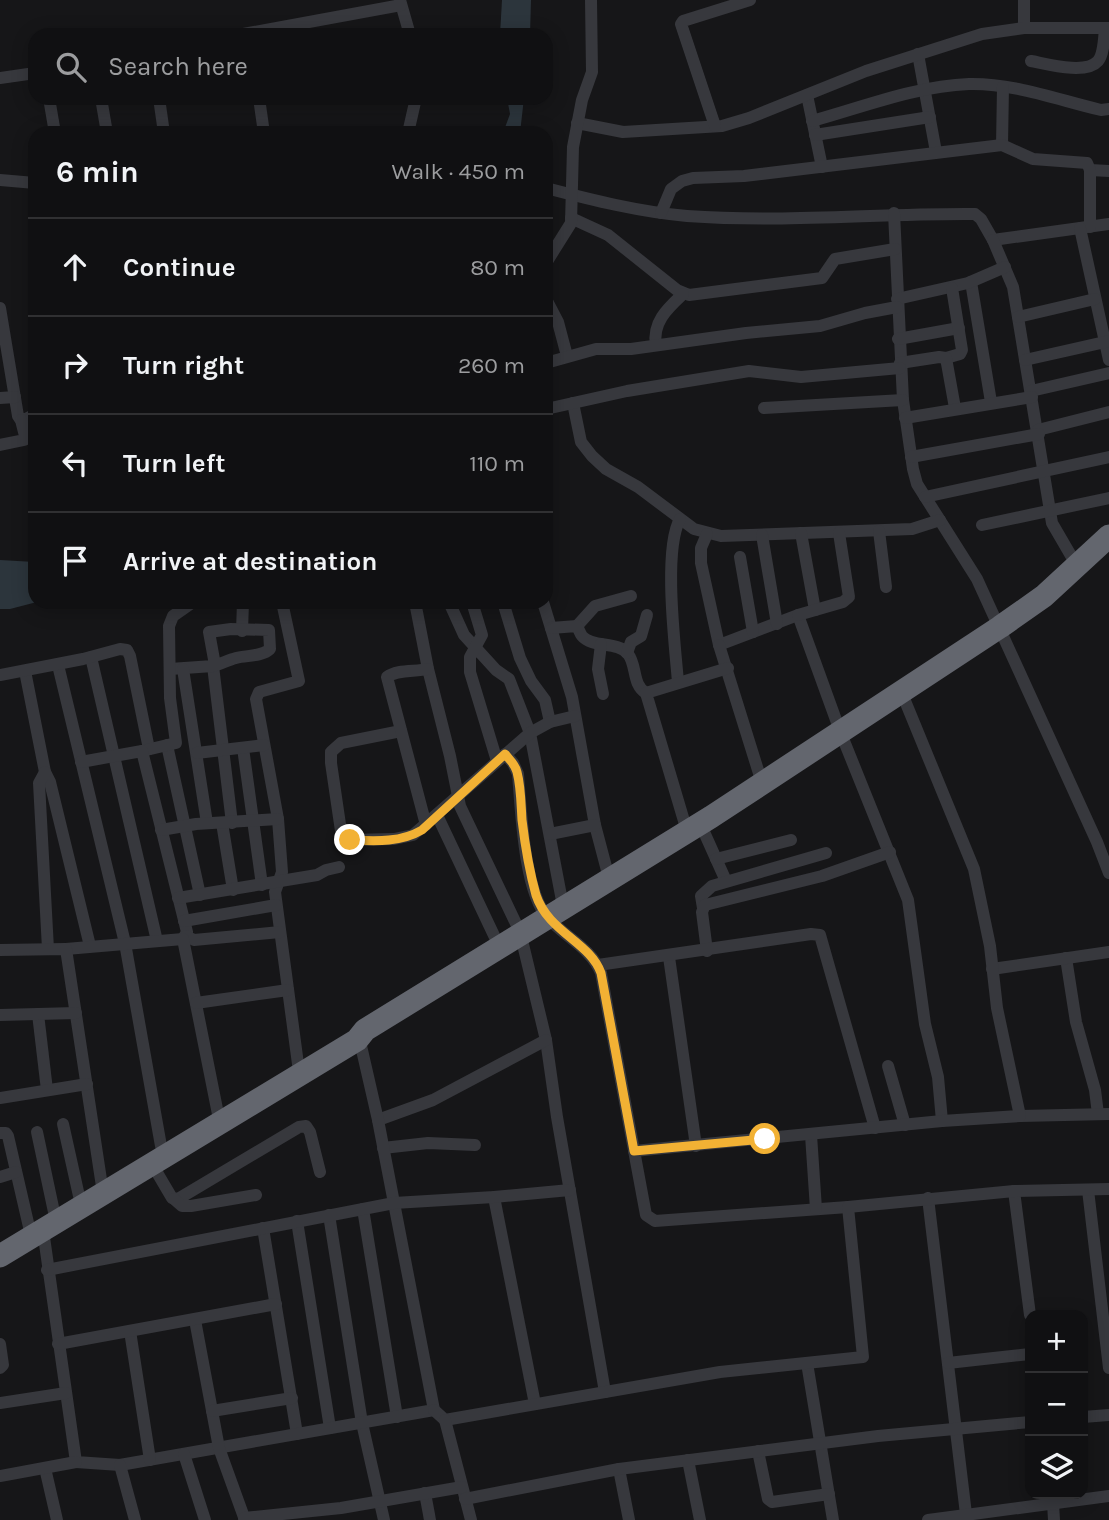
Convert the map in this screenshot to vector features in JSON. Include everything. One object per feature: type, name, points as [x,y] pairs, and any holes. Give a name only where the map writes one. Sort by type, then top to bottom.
[{"type":"highway","points":[[0,1244],[103,1188],[693,827],[1000,627],[1044,596],[1077,566],[1107,544]]},
{"type":"highway","points":[[0,1256],[79,1196],[103,1188]]},
{"type":"street","points":[[553,252],[571,223],[572,147],[582,100],[592,72],[592,0]]},
{"type":"street","points":[[715,127],[681,24],[683,21],[750,0]]},
{"type":"street","points":[[1024,0],[1024,28]]},
{"type":"street","points":[[275,28],[401,3],[408,28]]},
{"type":"street","points":[[577,123],[623,132],[715,127],[749,118],[866,71],[982,34],[1024,28],[1107,28],[1100,58],[1087,68],[1069,68],[1031,61]]},
{"type":"street","points":[[918,54],[936,152]]},
{"type":"street","points":[[0,78],[28,73]]},
{"type":"street","points":[[812,121],[925,90],[969,84],[1003,87],[1101,110],[1109,109]]},
{"type":"street","points":[[1002,145],[1003,87]]},
{"type":"street","points":[[807,95],[822,167]]},
{"type":"street","points":[[50,105],[54,126]]},
{"type":"street","points":[[102,105],[106,126]]},
{"type":"street","points":[[160,105],[163,126]]},
{"type":"street","points":[[260,105],[263,126]]},
{"type":"street","points":[[410,126],[414,105]]},
{"type":"street","points":[[815,135],[930,117]]},
{"type":"street","points":[[661,213],[671,189],[682,181],[693,178],[744,176],[1002,145],[1033,159],[1087,163],[1090,170],[1085,228],[1095,299],[1109,360]]},
{"type":"street","points":[[1090,170],[1109,171]]},
{"type":"street","points":[[0,180],[28,182]]},
{"type":"street","points":[[553,190],[661,213],[779,218],[894,213],[975,214],[993,240],[1013,288],[1050,511],[1055,531],[1077,566]]},
{"type":"street","points":[[894,213],[900,366],[905,418],[917,484],[972,571],[1000,627],[1109,873]]},
{"type":"street","points":[[571,218],[608,235],[683,294],[689,295],[822,278],[835,259],[895,249]]},
{"type":"street","points":[[993,240],[1109,225]]},
{"type":"street","points":[[553,361],[596,349],[619,349],[820,326],[971,282],[1005,267]]},
{"type":"street","points":[[971,282],[991,402]]},
{"type":"street","points":[[553,407],[749,371],[802,377],[900,366],[960,354],[962,350],[952,288]]},
{"type":"street","points":[[656,345],[654,337],[660,319],[683,294]]},
{"type":"street","points":[[1018,317],[1095,299]]},
{"type":"street","points":[[0,308],[4,358],[25,436],[24,440],[0,445]]},
{"type":"street","points":[[553,312],[567,356]]},
{"type":"street","points":[[898,339],[959,328]]},
{"type":"street","points":[[1025,360],[1107,342]]},
{"type":"street","points":[[946,358],[955,408]]},
{"type":"street","points":[[905,418],[1031,394],[1109,373]]},
{"type":"street","points":[[0,398],[15,397]]},
{"type":"street","points":[[764,408],[903,400]]},
{"type":"street","points":[[573,403],[583,447],[606,469],[638,487],[680,519],[707,534],[722,536],[879,531],[912,528],[940,520]]},
{"type":"street","points":[[911,457],[1039,432],[1109,412]]},
{"type":"street","points":[[21,420],[28,417]]},
{"type":"street","points":[[925,497],[1109,457]]},
{"type":"street","points":[[982,525],[1109,498]]},
{"type":"street","points":[[678,682],[672,552],[674,532],[680,519]]},
{"type":"street","points":[[879,531],[886,587]]},
{"type":"street","points":[[801,533],[815,610]]},
{"type":"street","points":[[719,645],[798,615],[847,600],[849,597],[839,533]]},
{"type":"street","points":[[707,534],[700,554],[719,645],[762,783]]},
{"type":"street","points":[[762,534],[777,624]]},
{"type":"street","points":[[740,557],[753,632]]},
{"type":"street","points":[[551,628],[577,626],[595,606],[631,596]]},
{"type":"street","points":[[81,762],[167,746],[176,741],[170,698],[170,620],[184,609]]},
{"type":"street","points":[[242,631],[244,609]]},
{"type":"street","points":[[284,609],[300,678],[296,684],[257,695],[256,699],[278,819],[282,872],[275,892],[276,905],[299,1069]]},
{"type":"street","points":[[416,609],[458,795],[475,840],[520,932],[546,1040],[605,1392]]},
{"type":"street","points":[[452,609],[464,635],[496,670],[507,677],[530,733],[550,834],[555,912]]},
{"type":"street","points":[[474,609],[482,635],[470,657],[470,672],[501,758],[513,763],[518,775],[530,872],[541,907],[555,912],[598,965],[643,1208],[649,1219],[655,1221],[848,1207],[1014,1191],[1109,1189]]},
{"type":"street","points":[[505,609],[522,663],[545,699],[550,722]]},
{"type":"street","points":[[545,609],[575,716],[609,878]]},
{"type":"street","points":[[648,615],[641,636],[631,642],[627,653],[639,686],[646,693],[693,827],[716,859],[726,881]]},
{"type":"street","points":[[798,615],[910,909],[925,1024],[938,1077],[942,1121]]},
{"type":"street","points":[[577,626],[583,638],[627,653]]},
{"type":"street","points":[[170,669],[214,666],[236,658],[269,652],[269,630],[231,629],[208,633],[214,666],[224,750],[233,890]]},
{"type":"street","points":[[601,643],[598,669],[603,694]]},
{"type":"street","points":[[0,676],[120,649],[127,650],[130,656],[145,750],[161,830],[184,921],[184,937],[219,1118]]},
{"type":"street","points":[[91,657],[157,941]]},
{"type":"street","points":[[507,677],[522,663]]},
{"type":"street","points":[[58,665],[125,943],[157,1155],[174,1199],[182,1206],[256,1195]]},
{"type":"street","points":[[646,693],[728,668]]},
{"type":"street","points":[[183,669],[207,824]]},
{"type":"street","points":[[426,825],[387,677],[394,673],[428,670]]},
{"type":"street","points":[[25,671],[45,772],[50,782],[89,946]]},
{"type":"street","points":[[901,691],[974,869],[997,1008],[1020,1116]]},
{"type":"street","points":[[401,732],[341,743],[331,752],[341,831],[345,838],[381,841],[413,835],[530,733],[550,722],[575,716]]},
{"type":"street","points":[[197,752],[264,745]]},
{"type":"street","points":[[167,746],[200,895]]},
{"type":"street","points":[[243,748],[262,885]]},
{"type":"street","points":[[45,772],[38,783],[48,949]]},
{"type":"street","points":[[437,815],[499,946]]},
{"type":"street","points":[[161,830],[278,819]]},
{"type":"street","points":[[550,834],[596,825]]},
{"type":"street","points":[[716,859],[791,840]]},
{"type":"street","points":[[703,908],[705,905],[822,876],[890,852]]},
{"type":"street","points":[[707,951],[701,896],[703,891],[726,881],[826,853]]},
{"type":"street","points":[[178,898],[277,883],[317,875],[339,867]]},
{"type":"street","points":[[184,921],[276,905]]},
{"type":"street","points":[[0,950],[66,948],[184,937],[194,940],[280,932]]},
{"type":"street","points":[[598,965],[668,957],[811,934],[820,935],[875,1128]]},
{"type":"street","points":[[66,948],[103,1188]]},
{"type":"street","points":[[992,969],[1109,952]]},
{"type":"street","points":[[668,957],[696,1146]]},
{"type":"street","points":[[634,1151],[942,1121],[1103,1114],[1076,1022],[1066,958]]},
{"type":"street","points":[[196,1003],[288,990]]},
{"type":"street","points":[[0,1016],[76,1013]]},
{"type":"street","points":[[38,1014],[47,1090]]},
{"type":"street","points":[[360,1033],[434,1410],[445,1420],[471,1520]]},
{"type":"street","points":[[378,1120],[433,1100],[546,1040]]},
{"type":"street","points":[[888,1066],[905,1125]]},
{"type":"street","points":[[0,1098],[87,1084]]},
{"type":"street","points":[[63,1124],[79,1196]]},
{"type":"street","points":[[174,1199],[303,1126],[310,1132],[320,1172]]},
{"type":"street","points":[[37,1132],[47,1270],[76,1462]]},
{"type":"street","points":[[0,1133],[7,1134],[5,1147],[42,1223]]},
{"type":"street","points":[[811,1135],[816,1209]]},
{"type":"street","points":[[383,1148],[428,1143],[475,1146]]},
{"type":"street","points":[[0,1177],[16,1172]]},
{"type":"street","points":[[47,1270],[394,1203],[494,1198],[570,1190]]},
{"type":"street","points":[[1087,1190],[1107,1328],[1109,1368]]},
{"type":"street","points":[[1014,1191],[1029,1310]]},
{"type":"street","points":[[494,1198],[535,1404]]},
{"type":"street","points":[[928,1198],[966,1514]]},
{"type":"street","points":[[445,1420],[720,1372],[863,1357],[848,1207]]},
{"type":"street","points":[[363,1209],[397,1417]]},
{"type":"street","points":[[329,1215],[362,1423],[384,1520]]},
{"type":"street","points":[[297,1221],[330,1429]]},
{"type":"street","points":[[263,1228],[297,1434]]},
{"type":"street","points":[[58,1344],[276,1304]]},
{"type":"street","points":[[195,1320],[219,1448],[244,1519],[317,1516],[425,1493],[464,1493],[758,1451],[1025,1422]]},
{"type":"street","points":[[130,1331],[150,1460]]},
{"type":"street","points":[[0,1344],[4,1365],[0,1368]]},
{"type":"street","points":[[948,1363],[1025,1355]]},
{"type":"street","points":[[807,1363],[833,1520]]},
{"type":"street","points":[[0,1404],[65,1393]]},
{"type":"street","points":[[212,1411],[292,1398]]},
{"type":"street","points":[[0,1476],[76,1462],[120,1465],[434,1410]]},
{"type":"street","points":[[1088,1417],[1109,1415]]},
{"type":"street","points":[[758,1451],[770,1501],[829,1494]]},
{"type":"street","points":[[184,1454],[205,1520]]},
{"type":"street","points":[[688,1460],[700,1520]]},
{"type":"street","points":[[120,1465],[135,1520]]},
{"type":"street","points":[[46,1468],[57,1520]]},
{"type":"street","points":[[619,1469],[629,1520]]},
{"type":"street","points":[[425,1493],[430,1520]]},
{"type":"street","points":[[928,1520],[966,1514],[984,1516],[1109,1496]]},
{"type":"street","points":[[1053,1503],[1054,1520]]},
{"type":"shaded area","points":[[502,0],[531,0],[530,28],[500,28]]},
{"type":"shaded area","points":[[508,105],[523,105],[521,126],[506,126],[510,114]]},
{"type":"shaded area","points":[[0,560],[28,562],[28,604],[0,609]]},
{"type":"route","points":[[350,840],[381,841],[413,835],[422,830],[505,754],[518,775],[526,850],[541,907],[546,917],[598,965],[601,973],[634,1151],[765,1139]]}]
